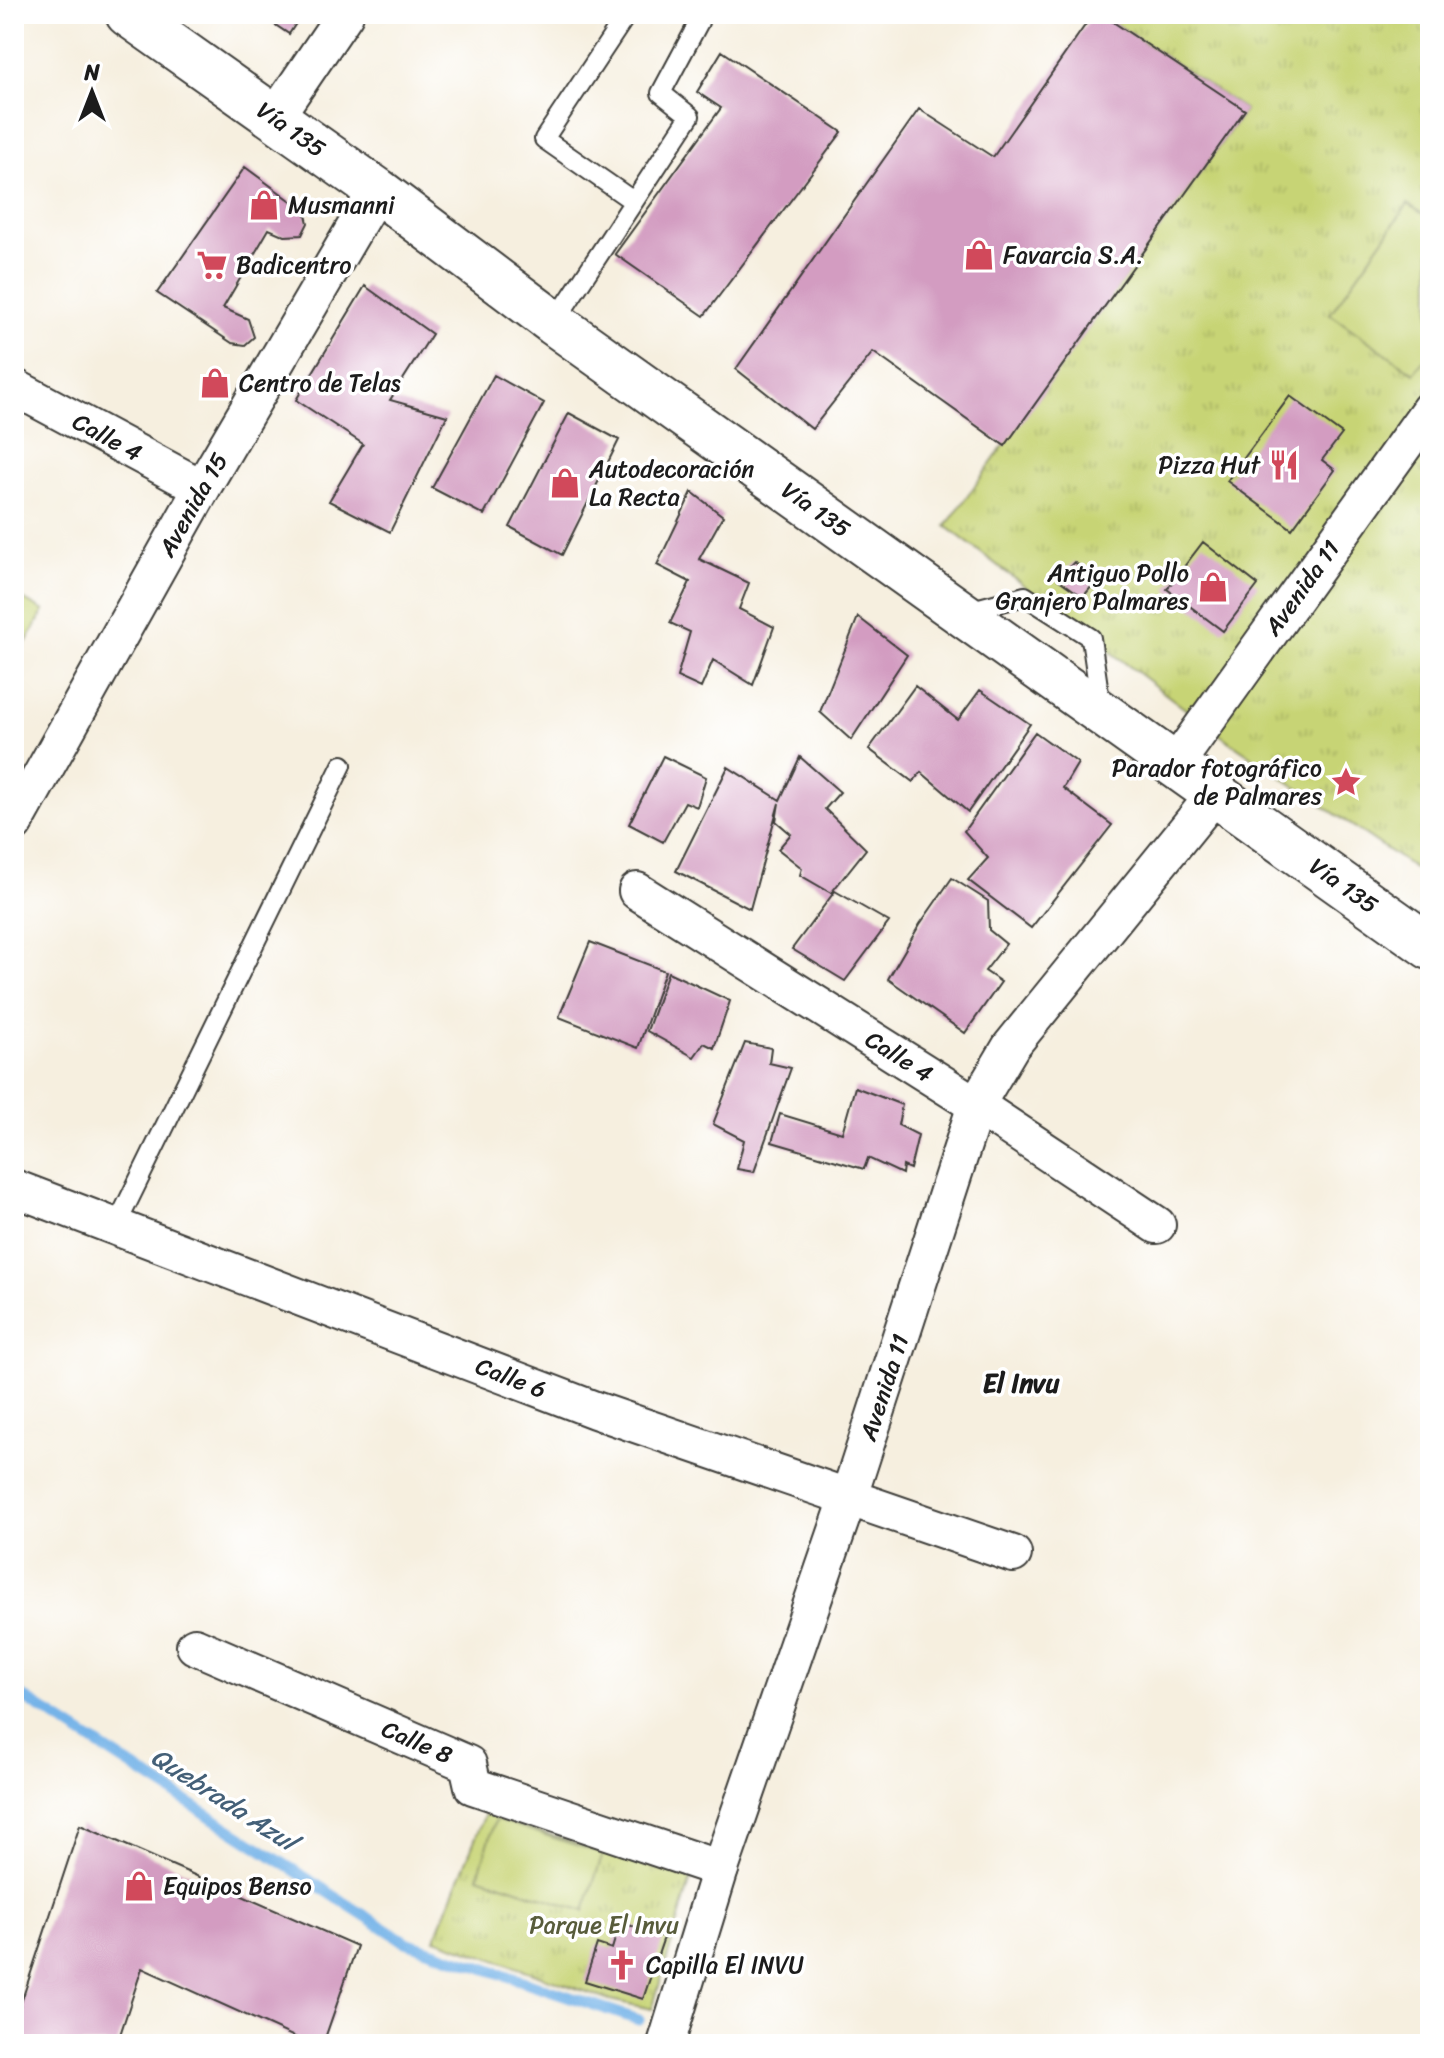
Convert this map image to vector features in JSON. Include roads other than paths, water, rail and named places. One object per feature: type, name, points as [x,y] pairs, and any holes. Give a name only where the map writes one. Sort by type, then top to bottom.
[{"type":"main road","name":"Vía 135","points":[[128,14],[273,120],[377,190],[554,323],[1430,947]]},
{"type":"street","points":[[273,120],[345,14]]},
{"type":"street","name":"Avenida 15","points":[[14,824],[202,488],[377,190]]},
{"type":"street","name":"Calle 4","points":[[14,387],[202,488]]},
{"type":"street","name":"Avenida 11","points":[[1175,765],[1430,409]]},
{"type":"street","name":"Avenida 11","points":[[666,2044],[720,1869],[848,1499],[976,1105],[1011,1046],[1216,793]]},
{"type":"street","name":"Calle 4","points":[[637,891],[976,1105],[1157,1225]]},
{"type":"street","name":"Calle 6","points":[[14,1188],[595,1410],[1013,1554]]},
{"type":"street","name":"Calle 8","points":[[195,1646],[468,1764],[473,1786],[720,1869]]},
{"type":"lane","points":[[627,14],[544,139],[633,201]]},
{"type":"lane","points":[[554,323],[690,116],[661,93],[699,22],[688,14]]},
{"type":"lane","points":[[116,1226],[342,765]]},
{"type":"waterway","name":"Quebrada Azul","points":[[14,1691],[406,1942],[639,2020]]},
{"type":"waterway","name":"Quebrada Azul","points":[[708,2039],[724,2044]]},
{"type":"place","name":"Musmanni","points":[[264,205]]},
{"type":"place","name":"Favarcia S.A.","points":[[979,255]]},
{"type":"place","name":"Badicentro","points":[[212,265]]},
{"type":"place","name":"Centro de Telas","points":[[215,383]]},
{"type":"place","name":"Pizza Hut","points":[[1284,465]]},
{"type":"place","name":"Autodecoración La Recta","points":[[565,483]]},
{"type":"place","name":"Antiguo Pollo Granjero Palmares","points":[[1213,587]]},
{"type":"place","name":"Parador fotográfico de Palmares","points":[[1346,782]]},
{"type":"place","name":"Equipos Benso","points":[[139,1886]]},
{"type":"place","name":"Capilla El INVU","points":[[622,1965]]},
{"type":"district","name":"El Invu","points":[[1021,1383]]},
{"type":"park label","name":"Parque El Invu","points":[[604,1925]]}]
